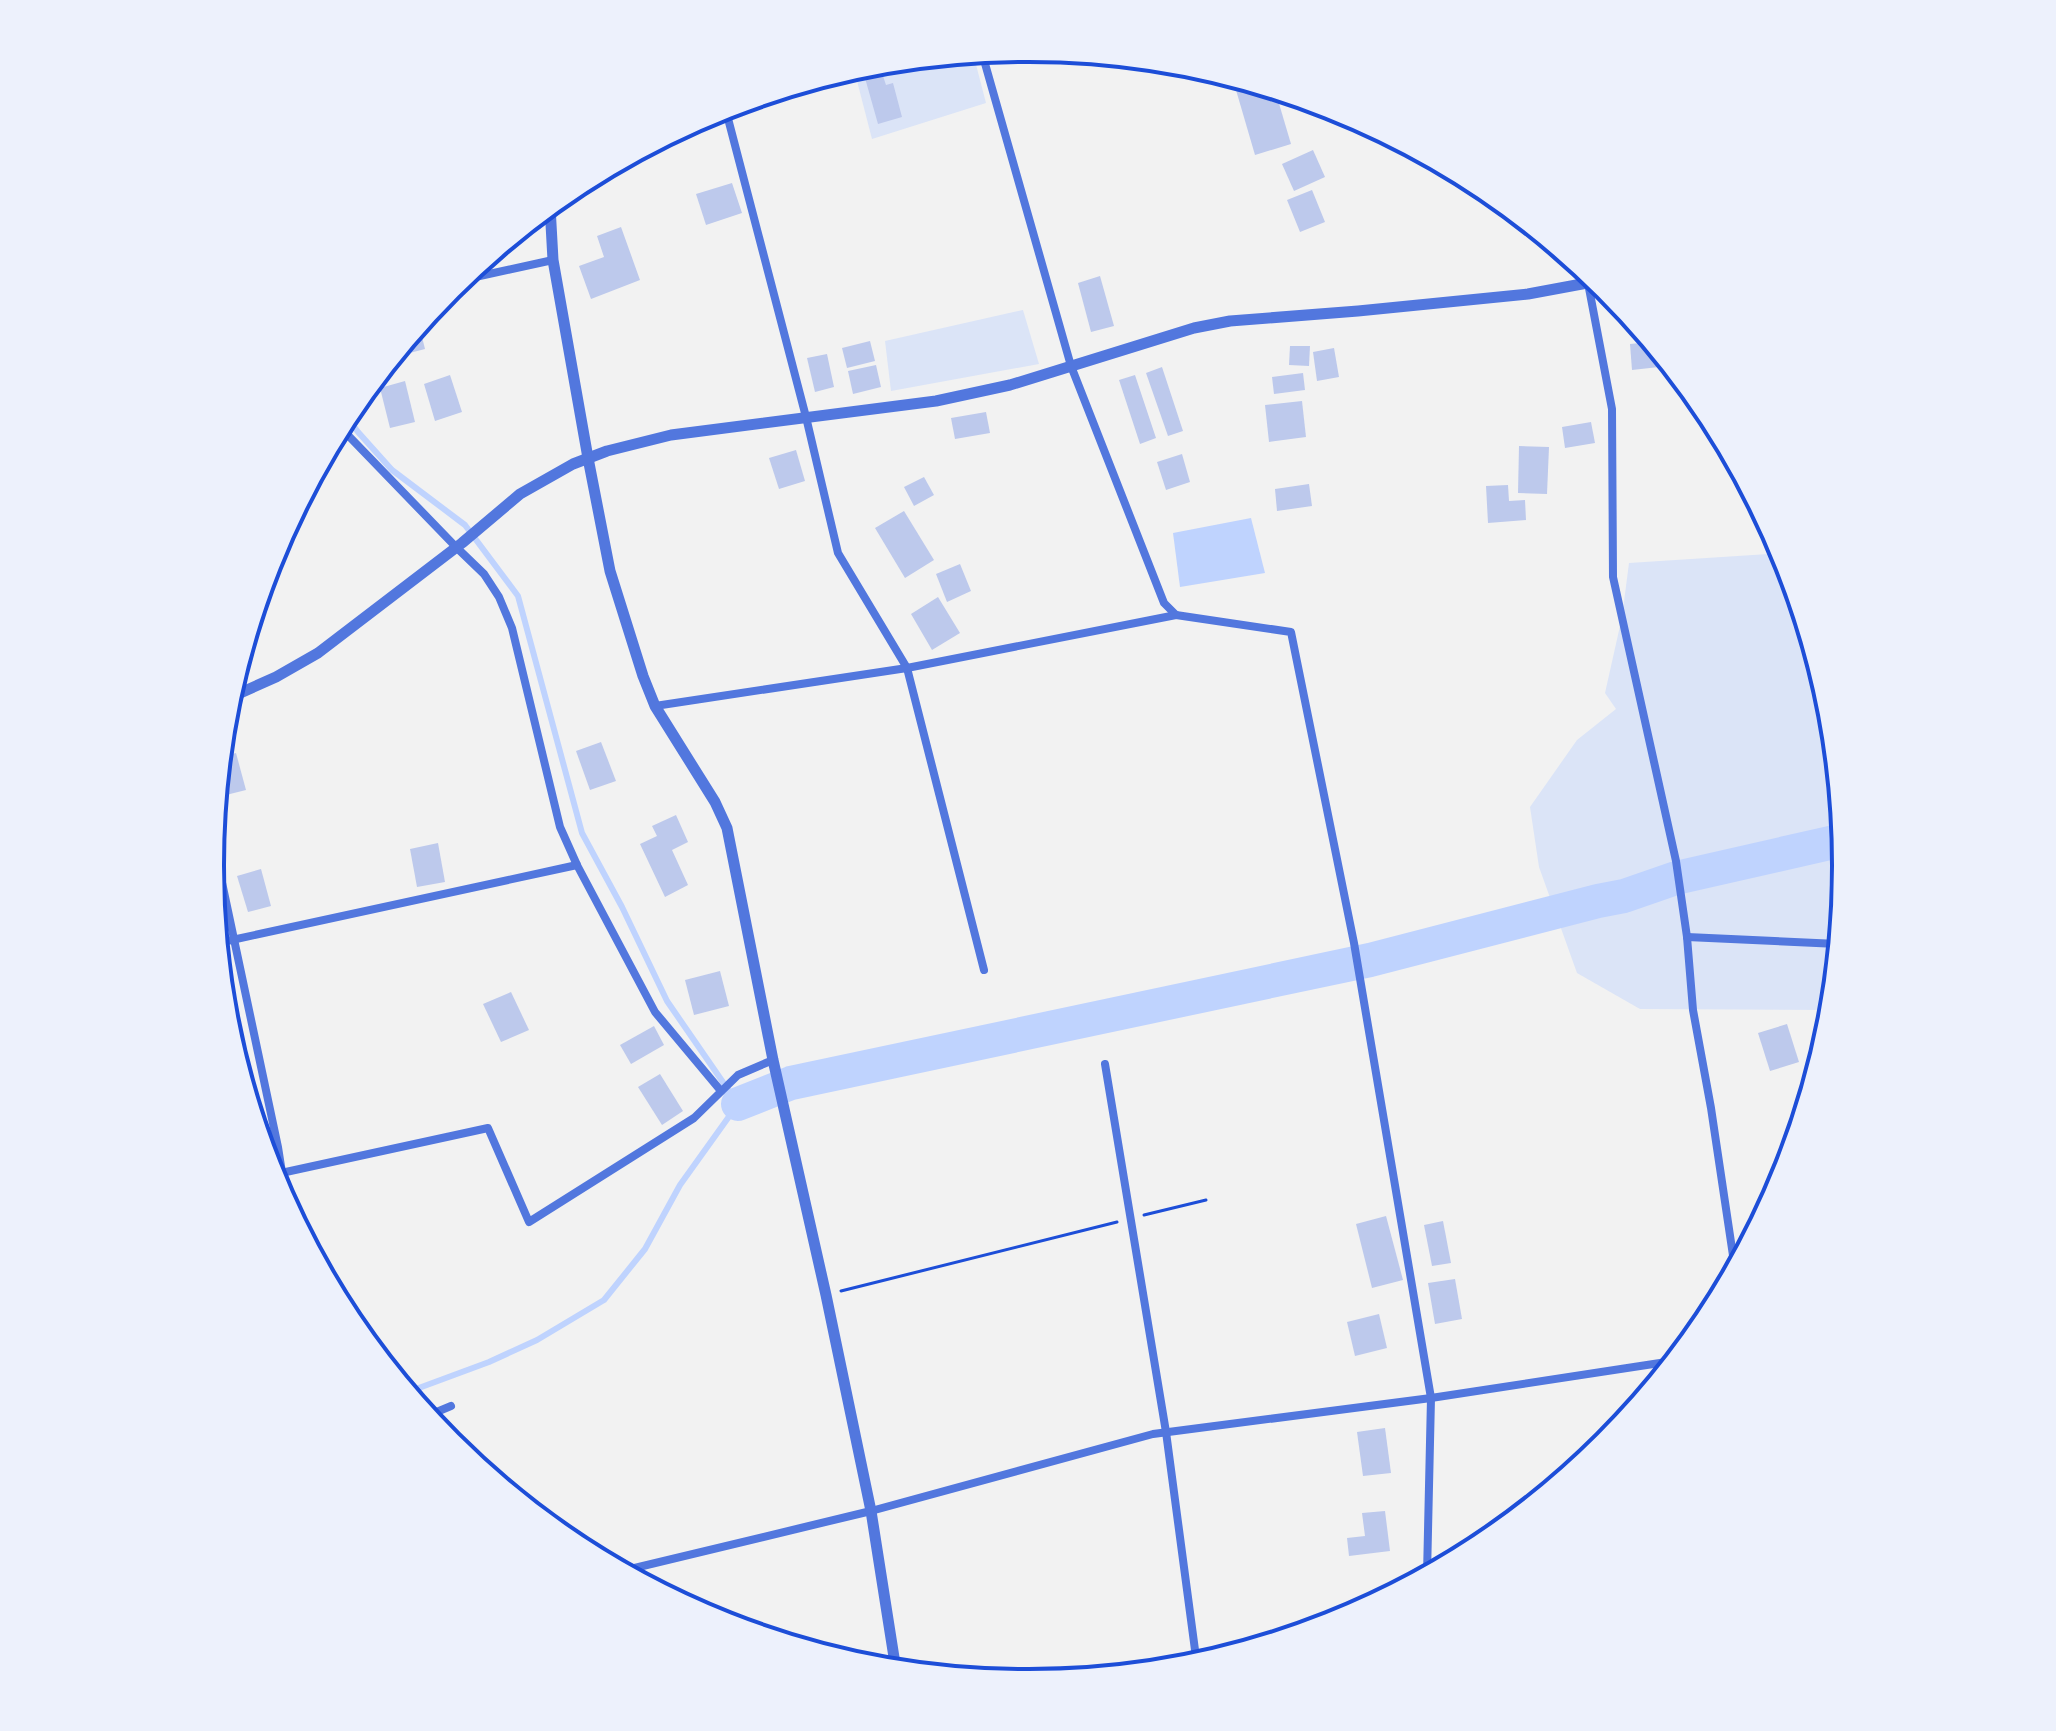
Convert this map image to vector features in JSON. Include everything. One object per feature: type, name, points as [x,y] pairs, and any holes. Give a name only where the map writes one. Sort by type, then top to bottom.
[{"type":"street","points":[[985,64],[1071,366],[1164,603],[1176,615]]},
{"type":"street","points":[[728,120],[838,553],[907,668],[984,970]]},
{"type":"street","points":[[551,220],[553,260],[610,571],[655,706],[715,802],[727,828],[773,1060],[871,1511],[894,1658]]},
{"type":"street","points":[[483,275],[553,260]]},
{"type":"street","points":[[244,691],[318,653],[520,494],[573,464],[640,441],[936,401],[1010,385],[1194,328],[1230,321],[1528,294],[1582,284]]},
{"type":"street","points":[[1595,296],[1612,409],[1613,577],[1676,861],[1693,1010],[1732,1252]]},
{"type":"street","points":[[349,436],[484,574],[499,597],[512,628],[560,827],[577,865],[655,1012],[721,1091]]},
{"type":"street","points":[[655,706],[907,668],[1176,615],[1291,632],[1354,943],[1431,1398],[1427,1562]]},
{"type":"street","points":[[228,941],[577,865]]},
{"type":"street","points":[[225,895],[280,1156]]},
{"type":"street","points":[[1687,937],[1828,944]]},
{"type":"street","points":[[286,1172],[488,1128],[529,1222],[694,1118],[738,1075],[773,1060]]},
{"type":"street","points":[[1105,1064],[1166,1432],[1195,1652]]},
{"type":"street","points":[[638,1567],[871,1511],[1153,1434],[1431,1398],[1658,1363]]},
{"type":"street","points":[[439,1411],[451,1406]]},
{"type":"path","points":[[826,1295],[1206,1200]]},
{"type":"shaded area","points":[[976,64],[986,103],[872,139],[857,80]]},
{"type":"shaded area","points":[[1023,310],[1039,364],[891,391],[885,341]]},
{"type":"shaded area","points":[[1768,554],[1770,558],[1804,658],[1825,761],[1832,866],[1825,970],[1818,1010],[1640,1009],[1577,973],[1539,867],[1530,807],[1577,740],[1616,709],[1605,693],[1622,617],[1629,563]]},
{"type":"water","points":[[1251,518],[1265,573],[1180,587],[1173,533]]},
{"type":"building","points":[[883,75],[886,85],[893,83],[902,117],[878,124],[865,78]]},
{"type":"building","points":[[1236,90],[1279,103],[1291,144],[1255,155]]},
{"type":"building","points":[[1313,150],[1325,177],[1294,191],[1282,164]]},
{"type":"building","points":[[732,183],[742,213],[706,225],[696,194]]},
{"type":"building","points":[[1312,190],[1325,222],[1300,232],[1287,200]]},
{"type":"building","points":[[621,227],[640,280],[591,299],[579,266],[604,257],[597,236]]},
{"type":"building","points":[[1100,276],[1114,326],[1091,332],[1078,283]]},
{"type":"building","points":[[422,338],[425,349],[410,353]]},
{"type":"building","points":[[870,341],[875,361],[847,368],[842,348]]},
{"type":"building","points":[[1638,343],[1658,367],[1632,370],[1630,344]]},
{"type":"building","points":[[1290,346],[1310,346],[1309,366],[1289,365]]},
{"type":"building","points":[[1334,348],[1339,377],[1317,381],[1313,352]]},
{"type":"building","points":[[827,354],[834,387],[815,392],[807,358]]},
{"type":"building","points":[[876,365],[881,387],[853,394],[848,371]]},
{"type":"building","points":[[1162,367],[1183,431],[1168,436],[1146,373]]},
{"type":"building","points":[[1303,373],[1305,390],[1274,394],[1272,377]]},
{"type":"building","points":[[450,375],[462,412],[435,421],[424,384]]},
{"type":"building","points":[[1135,375],[1156,438],[1140,444],[1119,380]]},
{"type":"building","points":[[405,381],[415,422],[390,428],[381,390]]},
{"type":"building","points":[[1302,401],[1306,437],[1269,442],[1265,405]]},
{"type":"building","points":[[986,412],[990,433],[955,439],[951,418]]},
{"type":"building","points":[[1591,422],[1595,443],[1565,448],[1562,427]]},
{"type":"building","points":[[1519,446],[1549,447],[1547,494],[1518,493]]},
{"type":"building","points":[[796,450],[805,481],[779,489],[769,458]]},
{"type":"building","points":[[1182,454],[1190,482],[1166,490],[1157,462]]},
{"type":"building","points":[[924,477],[934,495],[914,506],[904,487]]},
{"type":"building","points":[[1309,484],[1312,506],[1277,511],[1275,489]]},
{"type":"building","points":[[1508,485],[1509,501],[1525,500],[1526,520],[1488,523],[1486,486]]},
{"type":"building","points":[[904,511],[934,560],[905,578],[875,528]]},
{"type":"building","points":[[960,564],[971,591],[947,602],[936,574]]},
{"type":"building","points":[[938,597],[960,633],[932,650],[911,614]]},
{"type":"building","points":[[601,742],[616,781],[590,790],[576,751]]},
{"type":"building","points":[[236,753],[246,790],[228,795],[231,761],[232,754]]},
{"type":"building","points":[[676,815],[688,842],[672,850],[688,885],[665,897],[640,844],[657,836],[652,826]]},
{"type":"building","points":[[438,843],[445,882],[417,887],[410,849]]},
{"type":"building","points":[[261,869],[271,906],[248,912],[237,876]]},
{"type":"building","points":[[720,971],[729,1006],[694,1015],[685,980]]},
{"type":"building","points":[[511,992],[529,1030],[501,1042],[483,1004]]},
{"type":"building","points":[[1787,1024],[1799,1062],[1770,1071],[1758,1033]]},
{"type":"building","points":[[654,1026],[664,1045],[631,1064],[620,1045]]},
{"type":"building","points":[[660,1074],[683,1111],[662,1125],[638,1087]]},
{"type":"building","points":[[1386,1216],[1403,1280],[1372,1288],[1356,1224]]},
{"type":"building","points":[[1443,1221],[1451,1263],[1432,1266],[1424,1225]]},
{"type":"building","points":[[1455,1279],[1462,1319],[1435,1324],[1428,1283]]},
{"type":"building","points":[[1379,1314],[1387,1348],[1355,1356],[1347,1322]]},
{"type":"building","points":[[1385,1428],[1391,1473],[1363,1476],[1357,1432]]},
{"type":"building","points":[[1385,1511],[1390,1551],[1349,1556],[1347,1538],[1365,1536],[1362,1513]]},
{"type":"waterway","points":[[355,428],[392,470],[465,525],[518,596],[582,833],[667,1001],[738,1104],[680,1185],[645,1249],[604,1300],[537,1340],[418,1388]]},
{"type":"waterway","points":[[738,1104],[791,1083],[1370,960],[1624,896],[1676,878],[1831,843]]}]
